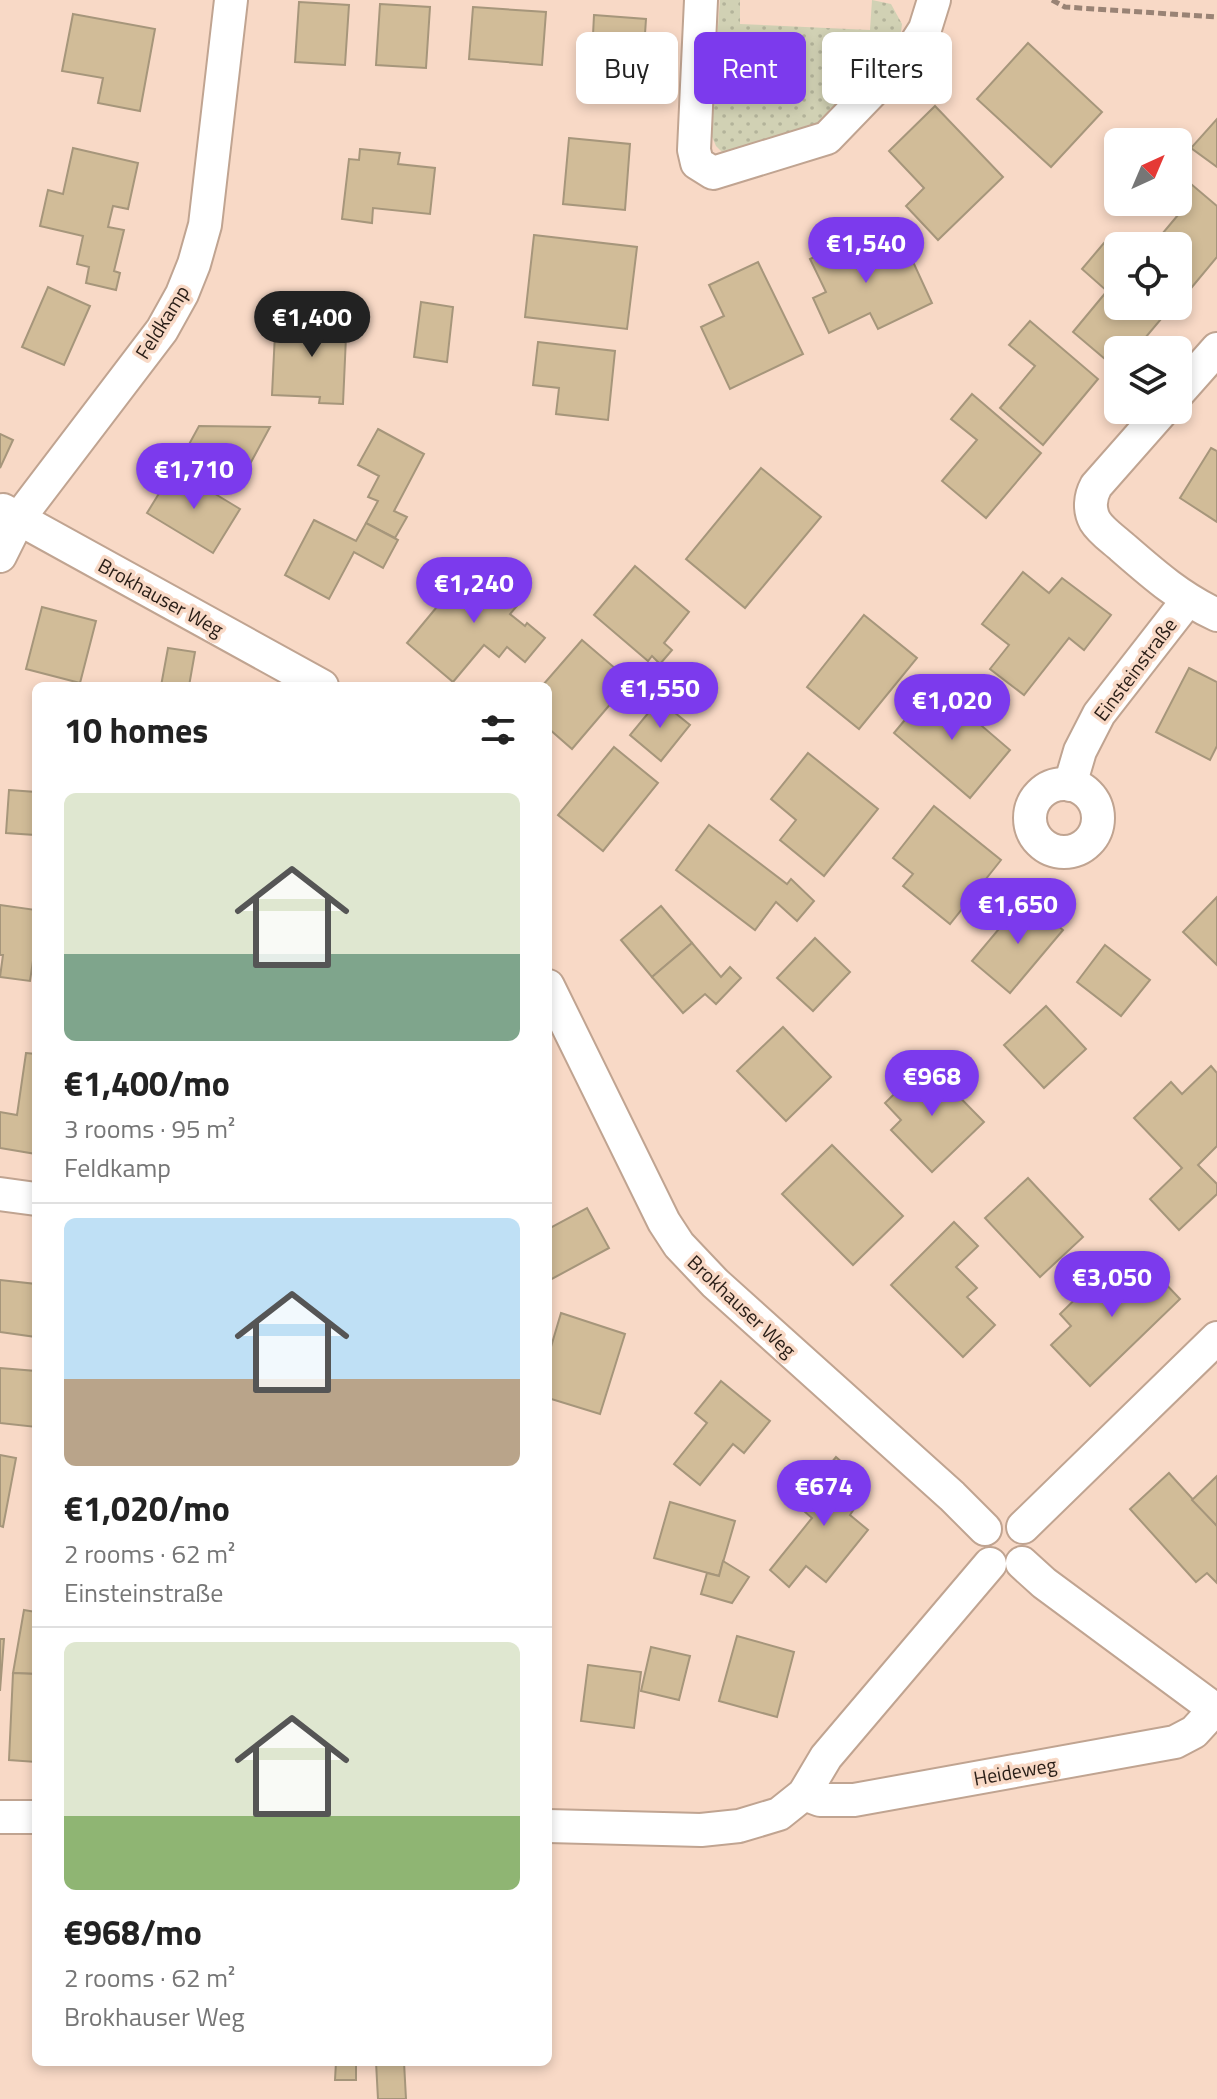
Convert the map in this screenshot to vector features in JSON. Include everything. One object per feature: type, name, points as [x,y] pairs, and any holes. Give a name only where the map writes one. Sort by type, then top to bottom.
[{"type":"street","name":"Feldkamp","points":[[0,556],[10,513],[162,330],[182,294],[205,225],[231,0]]},
{"type":"street","points":[[701,0],[694,150],[697,163],[713,173],[827,138],[911,51],[925,29],[934,0]]},
{"type":"street","points":[[1192,377],[1217,349]]},
{"type":"street","name":"Einsteinstraße","points":[[1151,424],[1096,486],[1091,511],[1100,528],[1165,585],[1187,601],[1217,615]]},
{"type":"street","name":"Brokhauser Weg","points":[[10,513],[315,682]]},
{"type":"street","name":"Einsteinstraße","points":[[1070,785],[1080,751],[1099,714],[1187,601]]},
{"type":"street","name":"Brokhauser Weg","points":[[552,994],[652,1198],[679,1245],[715,1283],[985,1529]]},
{"type":"street","points":[[0,1194],[32,1198]]},
{"type":"street","points":[[1023,1527],[1217,1338]]},
{"type":"street","points":[[1004,1519],[1018,1522],[1023,1527],[1031,1541],[1022,1563],[1006,1570],[990,1564],[981,1552],[985,1529],[1004,1519]]},
{"type":"street","points":[[1022,1563],[1044,1583],[1216,1710]]},
{"type":"street","points":[[552,1826],[701,1830],[739,1826],[779,1814],[804,1794],[826,1757],[990,1564]]},
{"type":"street","name":"Heideweg","points":[[804,1794],[820,1800],[854,1800],[1175,1742],[1194,1732],[1216,1710]]},
{"type":"street","points":[[0,1817],[32,1817]]},
{"type":"path","points":[[1052,0],[1065,7],[1217,17]]},
{"type":"green space","points":[[720,0],[740,0],[740,24],[870,30],[872,0],[891,4],[902,24],[901,32],[822,32],[822,104],[838,104],[820,122],[724,154],[716,146],[710,132],[712,104],[806,104],[806,32],[718,32]]},
{"type":"building","points":[[299,2],[349,5],[345,65],[295,62]]},
{"type":"building","points":[[380,4],[430,7],[426,68],[376,65]]},
{"type":"building","points":[[473,7],[546,12],[542,65],[469,59]]},
{"type":"building","points":[[73,14],[155,29],[140,111],[98,103],[103,78],[62,71]]},
{"type":"building","points":[[594,15],[646,19],[645,32],[593,32]]},
{"type":"building","points":[[1028,43],[1102,112],[1051,167],[977,99]]},
{"type":"building","points":[[935,106],[1003,177],[938,240],[906,206],[924,188],[889,151]]},
{"type":"building","points":[[1217,119],[1217,167],[1192,147]]},
{"type":"building","points":[[569,138],[630,144],[625,210],[563,204]]},
{"type":"building","points":[[73,148],[138,163],[128,209],[113,206],[108,227],[124,230],[114,271],[120,273],[116,290],[86,283],[89,267],[77,264],[83,236],[40,226],[48,190],[63,194]]},
{"type":"building","points":[[360,149],[400,153],[398,164],[435,168],[430,214],[373,208],[372,223],[342,219],[349,159],[359,160]]},
{"type":"building","points":[[1192,185],[1217,206],[1217,257],[1192,287],[1192,232],[1164,232],[1177,216],[1192,216]]},
{"type":"building","points":[[867,232],[883,266],[909,253],[932,303],[878,329],[870,313],[829,333],[813,298],[826,292],[810,259]]},
{"type":"building","points":[[534,235],[637,247],[627,329],[525,317]]},
{"type":"building","points":[[1104,243],[1104,288],[1082,269]]},
{"type":"building","points":[[758,262],[803,354],[730,389],[701,327],[724,316],[709,285]]},
{"type":"building","points":[[48,287],[90,306],[64,365],[22,347]]},
{"type":"building","points":[[1104,295],[1104,320],[1160,320],[1147,336],[1104,336],[1104,358],[1073,332]]},
{"type":"building","points":[[421,302],[453,307],[447,362],[414,357]]},
{"type":"building","points":[[305,311],[347,314],[343,404],[319,403],[320,397],[272,395],[275,333],[303,335]]},
{"type":"building","points":[[1030,321],[1098,379],[1043,445],[1000,408],[1035,366],[1009,345]]},
{"type":"building","points":[[538,342],[615,351],[608,420],[556,414],[559,388],[533,385]]},
{"type":"building","points":[[972,394],[1041,453],[986,518],[942,481],[977,440],[951,419]]},
{"type":"building","points":[[199,426],[270,427],[243,477],[187,448]]},
{"type":"building","points":[[378,429],[424,454],[394,511],[407,517],[395,538],[366,523],[378,501],[368,497],[379,476],[358,465]]},
{"type":"building","points":[[0,434],[13,440],[0,468]]},
{"type":"building","points":[[1211,448],[1217,451],[1217,522],[1180,498]]},
{"type":"building","points":[[761,468],[821,517],[745,608],[686,559]]},
{"type":"building","points":[[174,469],[240,509],[213,553],[147,513]]},
{"type":"building","points":[[314,520],[356,541],[366,523],[398,540],[383,568],[354,552],[329,599],[285,575]]},
{"type":"building","points":[[475,561],[521,601],[510,614],[545,638],[525,662],[507,647],[499,657],[484,645],[453,682],[407,643]]},
{"type":"building","points":[[635,566],[689,612],[664,643],[672,650],[660,664],[652,656],[648,661],[594,615]]},
{"type":"building","points":[[1023,572],[1049,593],[1062,578],[1111,615],[1084,650],[1069,638],[1024,695],[990,669],[1009,645],[982,624]]},
{"type":"building","points":[[42,607],[96,621],[80,682],[26,669]]},
{"type":"building","points":[[864,615],[917,658],[859,729],[807,687]]},
{"type":"building","points":[[582,640],[630,681],[572,749],[552,732],[552,682],[545,682]]},
{"type":"building","points":[[168,648],[195,652],[190,682],[162,682]]},
{"type":"building","points":[[1189,668],[1217,682],[1217,746],[1210,760],[1156,732]]},
{"type":"building","points":[[934,685],[1010,750],[970,798],[894,733]]},
{"type":"building","points":[[659,700],[690,725],[661,761],[630,735]]},
{"type":"building","points":[[614,747],[658,783],[603,851],[558,815]]},
{"type":"building","points":[[808,753],[878,809],[824,876],[780,840],[796,820],[771,799]]},
{"type":"building","points":[[9,790],[32,792],[32,835],[6,833]]},
{"type":"building","points":[[934,806],[1001,860],[950,924],[903,886],[913,874],[893,858]]},
{"type":"building","points":[[709,825],[787,884],[791,879],[814,901],[797,921],[776,902],[755,930],[676,870]]},
{"type":"building","points":[[1217,897],[1217,965],[1183,932]]},
{"type":"building","points":[[1025,898],[1063,930],[1010,993],[972,961]]},
{"type":"building","points":[[0,905],[32,909],[30,981],[0,977],[3,955],[0,955]]},
{"type":"building","points":[[661,906],[692,943],[652,977],[621,940]]},
{"type":"building","points":[[815,938],[850,972],[813,1011],[777,978]]},
{"type":"building","points":[[692,943],[721,977],[730,967],[741,978],[716,1004],[705,994],[683,1013],[652,977]]},
{"type":"building","points":[[1105,945],[1150,980],[1121,1016],[1077,982]]},
{"type":"building","points":[[1046,1006],[1086,1049],[1044,1088],[1004,1045]]},
{"type":"building","points":[[783,1027],[831,1077],[786,1121],[737,1071]]},
{"type":"building","points":[[26,1053],[32,1054],[32,1153],[0,1148],[0,1112],[17,1115]]},
{"type":"building","points":[[926,1063],[984,1122],[932,1172],[891,1130],[901,1120],[885,1103]]},
{"type":"building","points":[[1211,1066],[1217,1073],[1217,1146],[1198,1165],[1217,1184],[1217,1194],[1179,1230],[1150,1199],[1182,1168],[1134,1118],[1171,1082],[1182,1094]]},
{"type":"building","points":[[832,1145],[903,1216],[853,1265],[782,1194]]},
{"type":"building","points":[[1028,1178],[1083,1237],[1040,1277],[985,1218]]},
{"type":"building","points":[[587,1208],[609,1248],[552,1279],[552,1227]]},
{"type":"building","points":[[954,1222],[978,1246],[956,1267],[977,1288],[967,1297],[995,1325],[963,1357],[891,1285]]},
{"type":"building","points":[[1141,1258],[1180,1299],[1090,1386],[1051,1345],[1071,1326],[1060,1314],[1102,1273],[1113,1285]]},
{"type":"building","points":[[0,1280],[32,1284],[32,1336],[0,1332]]},
{"type":"building","points":[[561,1313],[625,1334],[600,1414],[552,1399],[552,1343]]},
{"type":"building","points":[[0,1368],[32,1371],[32,1427],[0,1423]]},
{"type":"building","points":[[721,1381],[770,1421],[744,1453],[733,1444],[700,1485],[674,1464],[707,1423],[695,1413]]},
{"type":"building","points":[[0,1455],[16,1458],[3,1527],[0,1526]]},
{"type":"building","points":[[836,1457],[861,1479],[844,1501],[854,1509],[850,1515],[868,1530],[826,1582],[806,1566],[789,1587],[770,1570],[812,1518],[797,1505]]},
{"type":"building","points":[[1169,1473],[1217,1526],[1217,1583],[1207,1573],[1196,1582],[1130,1509]]},
{"type":"building","points":[[1217,1476],[1217,1526],[1192,1500]]},
{"type":"building","points":[[670,1502],[735,1521],[719,1576],[654,1558]]},
{"type":"building","points":[[723,1561],[749,1577],[732,1603],[701,1594],[707,1573],[719,1576]]},
{"type":"building","points":[[24,1610],[32,1611],[32,1674],[13,1673]]},
{"type":"building","points":[[737,1636],[794,1652],[777,1717],[719,1701]]},
{"type":"building","points":[[0,1639],[4,1639],[0,1691]]},
{"type":"building","points":[[651,1647],[690,1656],[679,1700],[641,1691]]},
{"type":"building","points":[[588,1665],[641,1672],[634,1728],[581,1721]]},
{"type":"building","points":[[13,1673],[32,1674],[32,1762],[9,1760]]},
{"type":"building","points":[[336,2066],[356,2066],[356,2080],[335,2080]]},
{"type":"building","points":[[376,2066],[404,2066],[406,2099],[378,2099]]}]
